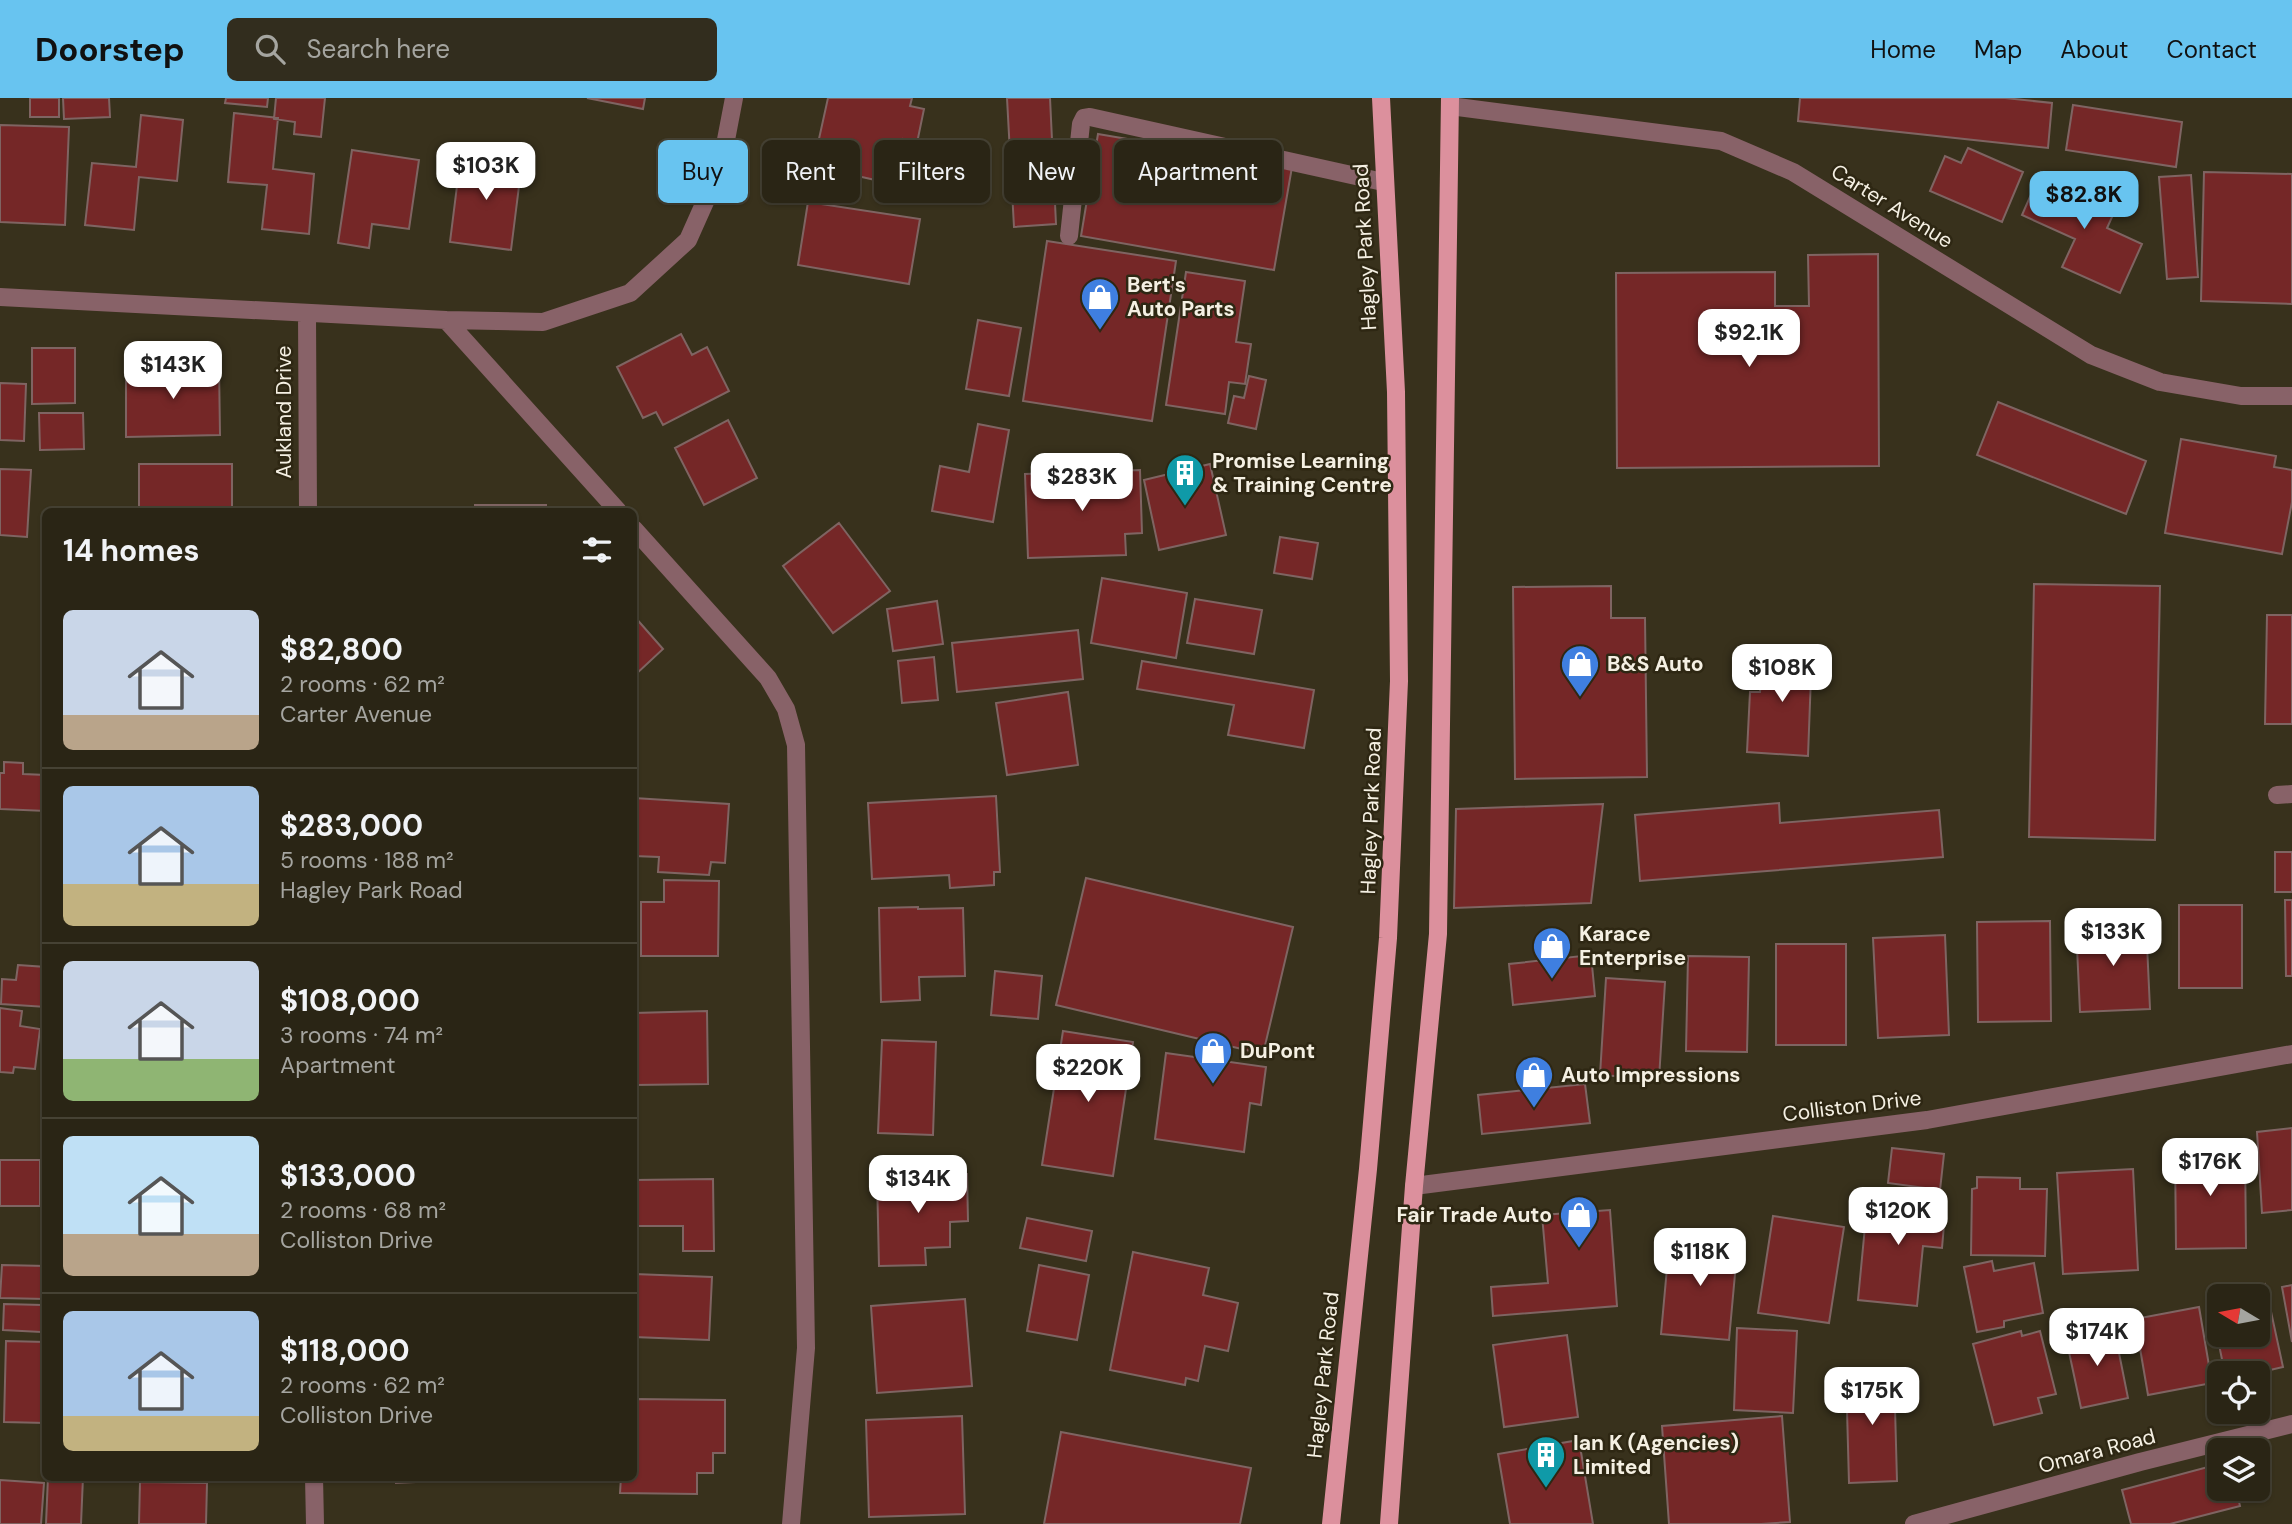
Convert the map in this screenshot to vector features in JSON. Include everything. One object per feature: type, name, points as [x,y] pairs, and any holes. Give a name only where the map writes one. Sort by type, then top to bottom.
[{"type":"main road","name":"Hagley Park Road","points":[[1331,1524],[1368,1169],[1388,938],[1399,681],[1396,392],[1381,98]]},
{"type":"main road","points":[[1389,1524],[1414,1186],[1438,933],[1450,102]]},
{"type":"street","points":[[0,297],[446,320],[543,322],[630,293],[688,240],[721,166],[734,98]]},
{"type":"street","name":"Carter Avenue","points":[[1450,102],[1721,141],[1793,172],[2091,355],[2160,382],[2241,396],[2292,396]]},
{"type":"street","points":[[1069,236],[1081,124],[1084,118],[1090,117],[1384,181]]},
{"type":"street","name":"Aukland Drive","points":[[307,313],[308,508]]},
{"type":"street","points":[[446,320],[615,508]]},
{"type":"street","points":[[637,532],[768,678],[786,709],[796,745],[806,1348],[791,1524]]},
{"type":"street","name":"Colliston Drive","points":[[1414,1186],[1927,1120],[2292,1054]]},
{"type":"street","name":"Omara Road","points":[[1914,1524],[2140,1462],[2292,1424]]},
{"type":"street","points":[[314,1481],[315,1524]]},
{"type":"building","points":[[30,98],[59,98],[59,117],[30,117]]},
{"type":"building","points":[[63,98],[109,98],[110,117],[64,119]]},
{"type":"building","points":[[226,98],[268,98],[267,107],[225,103]]},
{"type":"building","points":[[276,98],[325,98],[321,137],[294,134],[295,122],[274,119]]},
{"type":"building","points":[[587,98],[645,98],[643,109]]},
{"type":"building","points":[[828,98],[912,98],[910,106],[924,109],[918,140],[874,140],[874,180],[860,177],[860,140],[819,140]]},
{"type":"building","points":[[1007,98],[1050,98],[1052,140],[1009,140]]},
{"type":"building","points":[[1800,98],[2005,98],[2052,103],[2048,148],[1798,121]]},
{"type":"building","points":[[2073,105],[2182,122],[2176,167],[2066,150]]},
{"type":"building","points":[[234,113],[278,118],[273,169],[314,174],[309,234],[262,229],[267,185],[228,182]]},
{"type":"building","points":[[141,115],[183,120],[177,181],[139,177],[134,230],[85,225],[92,163],[136,167]]},
{"type":"building","points":[[0,125],[69,127],[65,225],[0,222]]},
{"type":"building","points":[[1098,134],[1133,140],[1114,140],[1114,203],[1282,203],[1282,165],[1292,167],[1274,270],[1081,236],[1086,203],[1100,203],[1100,140],[1097,140]]},
{"type":"building","points":[[1968,148],[2023,172],[2002,222],[1930,191],[1945,156],[1961,163]]},
{"type":"building","points":[[352,150],[419,160],[409,229],[372,224],[369,248],[338,243]]},
{"type":"building","points":[[461,154],[522,162],[511,250],[450,242]]},
{"type":"building","points":[[2041,172],[2117,206],[2107,228],[2142,244],[2120,293],[2062,267],[2075,239],[2022,215]]},
{"type":"building","points":[[2204,172],[2292,174],[2292,304],[2201,301]]},
{"type":"building","points":[[2191,175],[2198,277],[2167,279],[2159,177]]},
{"type":"building","points":[[808,203],[920,219],[909,284],[798,265]]},
{"type":"building","points":[[1013,203],[1055,203],[1056,224],[1014,227]]},
{"type":"building","name":"Bert's Auto Parts","points":[[1047,241],[1176,261],[1152,421],[1023,401]]},
{"type":"building","points":[[1878,254],[1879,466],[1617,468],[1616,273],[1775,272],[1775,306],[1809,306],[1808,255]]},
{"type":"building","points":[[1186,272],[1245,281],[1236,342],[1251,344],[1245,384],[1229,382],[1225,414],[1166,405]]},
{"type":"building","points":[[978,320],[1021,328],[1009,396],[966,389]]},
{"type":"building","points":[[681,334],[692,355],[707,347],[729,391],[663,425],[656,412],[643,418],[617,367]]},
{"type":"building","points":[[32,348],[75,348],[75,403],[32,404]]},
{"type":"building","points":[[219,365],[220,435],[126,437],[126,367]]},
{"type":"building","points":[[1249,376],[1266,380],[1256,429],[1228,423],[1234,396],[1244,398]]},
{"type":"building","points":[[0,383],[26,384],[24,441],[0,440]]},
{"type":"building","points":[[1998,402],[2146,461],[2126,514],[1977,455]]},
{"type":"building","points":[[39,413],[83,413],[84,449],[40,450]]},
{"type":"building","points":[[728,420],[757,478],[704,505],[675,448]]},
{"type":"building","points":[[978,424],[1009,430],[993,522],[932,511],[940,466],[969,472]]},
{"type":"building","points":[[2181,439],[2276,456],[2274,467],[2292,470],[2292,502],[2282,554],[2165,533]]},
{"type":"building","points":[[139,464],[232,464],[232,508],[139,508]]},
{"type":"building","name":"Promise Learning & Training Centre","points":[[1210,464],[1226,535],[1159,550],[1144,480]]},
{"type":"building","points":[[0,469],[31,470],[27,537],[0,535]]},
{"type":"building","points":[[1140,470],[1142,533],[1125,534],[1126,555],[1028,558],[1025,474]]},
{"type":"building","points":[[475,505],[546,505],[546,508],[475,508]]},
{"type":"building","points":[[839,523],[890,591],[833,633],[783,566]]},
{"type":"building","points":[[1280,537],[1318,543],[1312,579],[1274,573]]},
{"type":"building","points":[[1102,578],[1187,593],[1176,658],[1091,643]]},
{"type":"building","points":[[2034,584],[2160,586],[2155,840],[2029,837]]},
{"type":"building","name":"B&S Auto","points":[[1611,586],[1611,618],[1645,618],[1647,777],[1515,779],[1513,587]]},
{"type":"building","points":[[1195,599],[1262,610],[1254,654],[1187,643]]},
{"type":"building","points":[[937,601],[943,644],[893,651],[887,609]]},
{"type":"building","points":[[2267,615],[2292,615],[2292,724],[2265,724]]},
{"type":"building","points":[[637,619],[663,649],[637,673]]},
{"type":"building","points":[[1078,630],[1083,679],[957,692],[952,643]]},
{"type":"building","points":[[1764,648],[1812,649],[1808,756],[1747,752],[1750,692],[1760,692]]},
{"type":"building","points":[[934,657],[938,700],[902,703],[898,661]]},
{"type":"building","points":[[1142,661],[1314,690],[1304,748],[1228,735],[1234,705],[1137,689]]},
{"type":"building","points":[[1068,692],[1078,765],[1007,775],[996,703]]},
{"type":"building","points":[[4,762],[23,763],[23,774],[42,775],[42,811],[0,809],[0,773],[4,773]]},
{"type":"building","points":[[996,796],[1000,872],[994,872],[994,885],[950,888],[949,875],[872,879],[868,803]]},
{"type":"building","points":[[637,798],[729,804],[725,863],[711,862],[709,875],[658,872],[659,857],[637,856]]},
{"type":"building","points":[[1779,803],[1780,823],[1939,810],[1943,857],[1640,881],[1635,815]]},
{"type":"building","points":[[1603,804],[1591,903],[1454,908],[1456,809]]},
{"type":"building","points":[[2275,852],[2292,852],[2292,892],[2275,892]]},
{"type":"building","points":[[1086,878],[1293,927],[1263,1054],[1056,1005]]},
{"type":"building","points":[[664,880],[719,881],[718,956],[641,956],[641,902],[664,902]]},
{"type":"building","points":[[2285,900],[2292,900],[2292,976],[2286,976]]},
{"type":"building","points":[[2179,905],[2242,905],[2242,988],[2179,988]]},
{"type":"building","points":[[879,908],[963,908],[965,976],[919,977],[920,1000],[881,1002]]},
{"type":"building","points":[[2050,921],[2051,1021],[1978,1022],[1977,922]]},
{"type":"building","points":[[2146,923],[2150,1009],[2080,1012],[2076,926]]},
{"type":"building","points":[[1945,935],[1949,1035],[1878,1038],[1873,938]]},
{"type":"building","points":[[1776,944],[1846,944],[1846,1045],[1776,1045]]},
{"type":"building","name":"Karace Enterprise","points":[[1591,955],[1595,996],[1513,1005],[1509,964]]},
{"type":"building","points":[[1688,956],[1749,957],[1747,1052],[1686,1051]]},
{"type":"building","points":[[18,965],[42,967],[42,1007],[1,1004],[2,979],[16,980]]},
{"type":"building","points":[[995,971],[1042,976],[1038,1019],[991,1015]]},
{"type":"building","points":[[1606,978],[1665,982],[1659,1079],[1600,1075]]},
{"type":"building","points":[[0,1008],[22,1011],[20,1026],[40,1029],[35,1069],[14,1067],[13,1073],[0,1072]]},
{"type":"building","points":[[707,1011],[708,1084],[637,1085],[637,1013]]},
{"type":"building","points":[[1063,1031],[1133,1042],[1113,1176],[1042,1165]]},
{"type":"building","points":[[882,1040],[936,1042],[933,1135],[878,1133]]},
{"type":"building","name":"DuPont","points":[[1166,1053],[1266,1067],[1261,1105],[1250,1103],[1244,1152],[1155,1139]]},
{"type":"building","name":"Auto Impressions","points":[[1585,1084],[1590,1123],[1482,1134],[1478,1095]]},
{"type":"building","points":[[2292,1128],[2292,1210],[2262,1213],[2257,1132]]},
{"type":"building","points":[[2245,1147],[2246,1248],[2176,1249],[2175,1148]]},
{"type":"building","points":[[1892,1148],[1944,1154],[1940,1190],[1888,1183]]},
{"type":"building","points":[[0,1160],[40,1160],[40,1206],[0,1206]]},
{"type":"building","points":[[2133,1169],[2138,1270],[2063,1274],[2057,1173]]},
{"type":"building","points":[[967,1174],[968,1221],[950,1222],[950,1247],[925,1248],[926,1265],[879,1266],[877,1177]]},
{"type":"building","points":[[1977,1177],[2020,1178],[2020,1189],[2047,1189],[2045,1256],[1971,1255],[1972,1189],[1977,1188]]},
{"type":"building","points":[[713,1179],[714,1251],[683,1251],[683,1226],[637,1226],[637,1180]]},
{"type":"building","points":[[1868,1195],[1946,1202],[1942,1248],[1923,1246],[1917,1306],[1858,1300]]},
{"type":"building","name":"Fair Trade Auto","points":[[1610,1210],[1617,1306],[1493,1316],[1491,1287],[1548,1283],[1542,1215]]},
{"type":"building","points":[[1773,1216],[1844,1227],[1829,1323],[1758,1313]]},
{"type":"building","points":[[1027,1218],[1092,1231],[1086,1261],[1020,1248]]},
{"type":"building","points":[[1670,1235],[1738,1241],[1729,1340],[1661,1334]]},
{"type":"building","points":[[1133,1252],[1209,1268],[1203,1295],[1238,1303],[1228,1351],[1205,1346],[1198,1381],[1186,1378],[1185,1385],[1110,1370]]},
{"type":"building","points":[[1992,1261],[1994,1271],[2034,1263],[2043,1313],[2004,1321],[2004,1327],[1977,1332],[1964,1267]]},
{"type":"building","points":[[2,1265],[42,1266],[42,1299],[0,1298]]},
{"type":"building","points":[[1039,1265],[1089,1275],[1077,1340],[1027,1331]]},
{"type":"building","points":[[637,1274],[712,1277],[709,1340],[637,1337]]},
{"type":"building","points":[[2292,1285],[2292,1342],[2282,1287]]},
{"type":"building","points":[[965,1299],[972,1386],[877,1393],[871,1306]]},
{"type":"building","points":[[4,1304],[42,1305],[41,1332],[3,1330]]},
{"type":"building","points":[[2199,1307],[2208,1361],[2207,1384],[2148,1395],[2135,1319]]},
{"type":"building","points":[[2270,1307],[2283,1367],[2270,1370],[2270,1361],[2222,1361],[2220,1348],[2270,1348]]},
{"type":"building","points":[[1737,1328],[1797,1331],[1793,1413],[1734,1410]]},
{"type":"building","points":[[2114,1328],[2128,1398],[2081,1408],[2066,1338]]},
{"type":"building","points":[[2021,1331],[2022,1336],[2040,1331],[2056,1394],[2038,1398],[2042,1413],[1994,1425],[1973,1344]]},
{"type":"building","points":[[1567,1335],[1578,1417],[1504,1427],[1493,1345]]},
{"type":"building","points":[[6,1341],[42,1342],[42,1423],[4,1422]]},
{"type":"building","points":[[1894,1371],[1897,1481],[1849,1483],[1846,1373]]},
{"type":"building","points":[[637,1399],[725,1400],[725,1453],[713,1453],[713,1473],[697,1473],[697,1494],[620,1493],[621,1481],[637,1481]]},
{"type":"building","points":[[962,1416],[965,1514],[869,1517],[866,1420]]},
{"type":"building","points":[[1782,1416],[1790,1522],[1669,1524],[1662,1426]]},
{"type":"building","points":[[1061,1432],[1251,1468],[1240,1524],[1044,1524]]},
{"type":"building","name":"Ian K (Agencies) Limited","points":[[1579,1440],[1593,1524],[1510,1524],[1498,1454]]},
{"type":"building","points":[[2207,1467],[2207,1501],[2239,1501],[2240,1506],[2170,1524],[2131,1524],[2122,1490]]},
{"type":"building","points":[[0,1480],[44,1483],[41,1524],[0,1524]]},
{"type":"building","points":[[48,1481],[83,1481],[81,1524],[46,1524]]},
{"type":"building","points":[[396,1481],[437,1481],[396,1483]]},
{"type":"building","points":[[140,1482],[207,1483],[206,1524],[139,1524]]},
{"type":"place","name":"Bert's Auto Parts","points":[[1100,331]]},
{"type":"place","name":"Promise Learning & Training Centre","points":[[1185,507]]},
{"type":"place","name":"B&S Auto","points":[[1580,698]]},
{"type":"place","name":"Karace Enterprise","points":[[1552,980]]},
{"type":"place","name":"DuPont","points":[[1213,1085]]},
{"type":"place","name":"Auto Impressions","points":[[1534,1109]]},
{"type":"place","name":"Fair Trade Auto","points":[[1579,1249]]},
{"type":"place","name":"Ian K (Agencies) Limited","points":[[1546,1489]]}]
